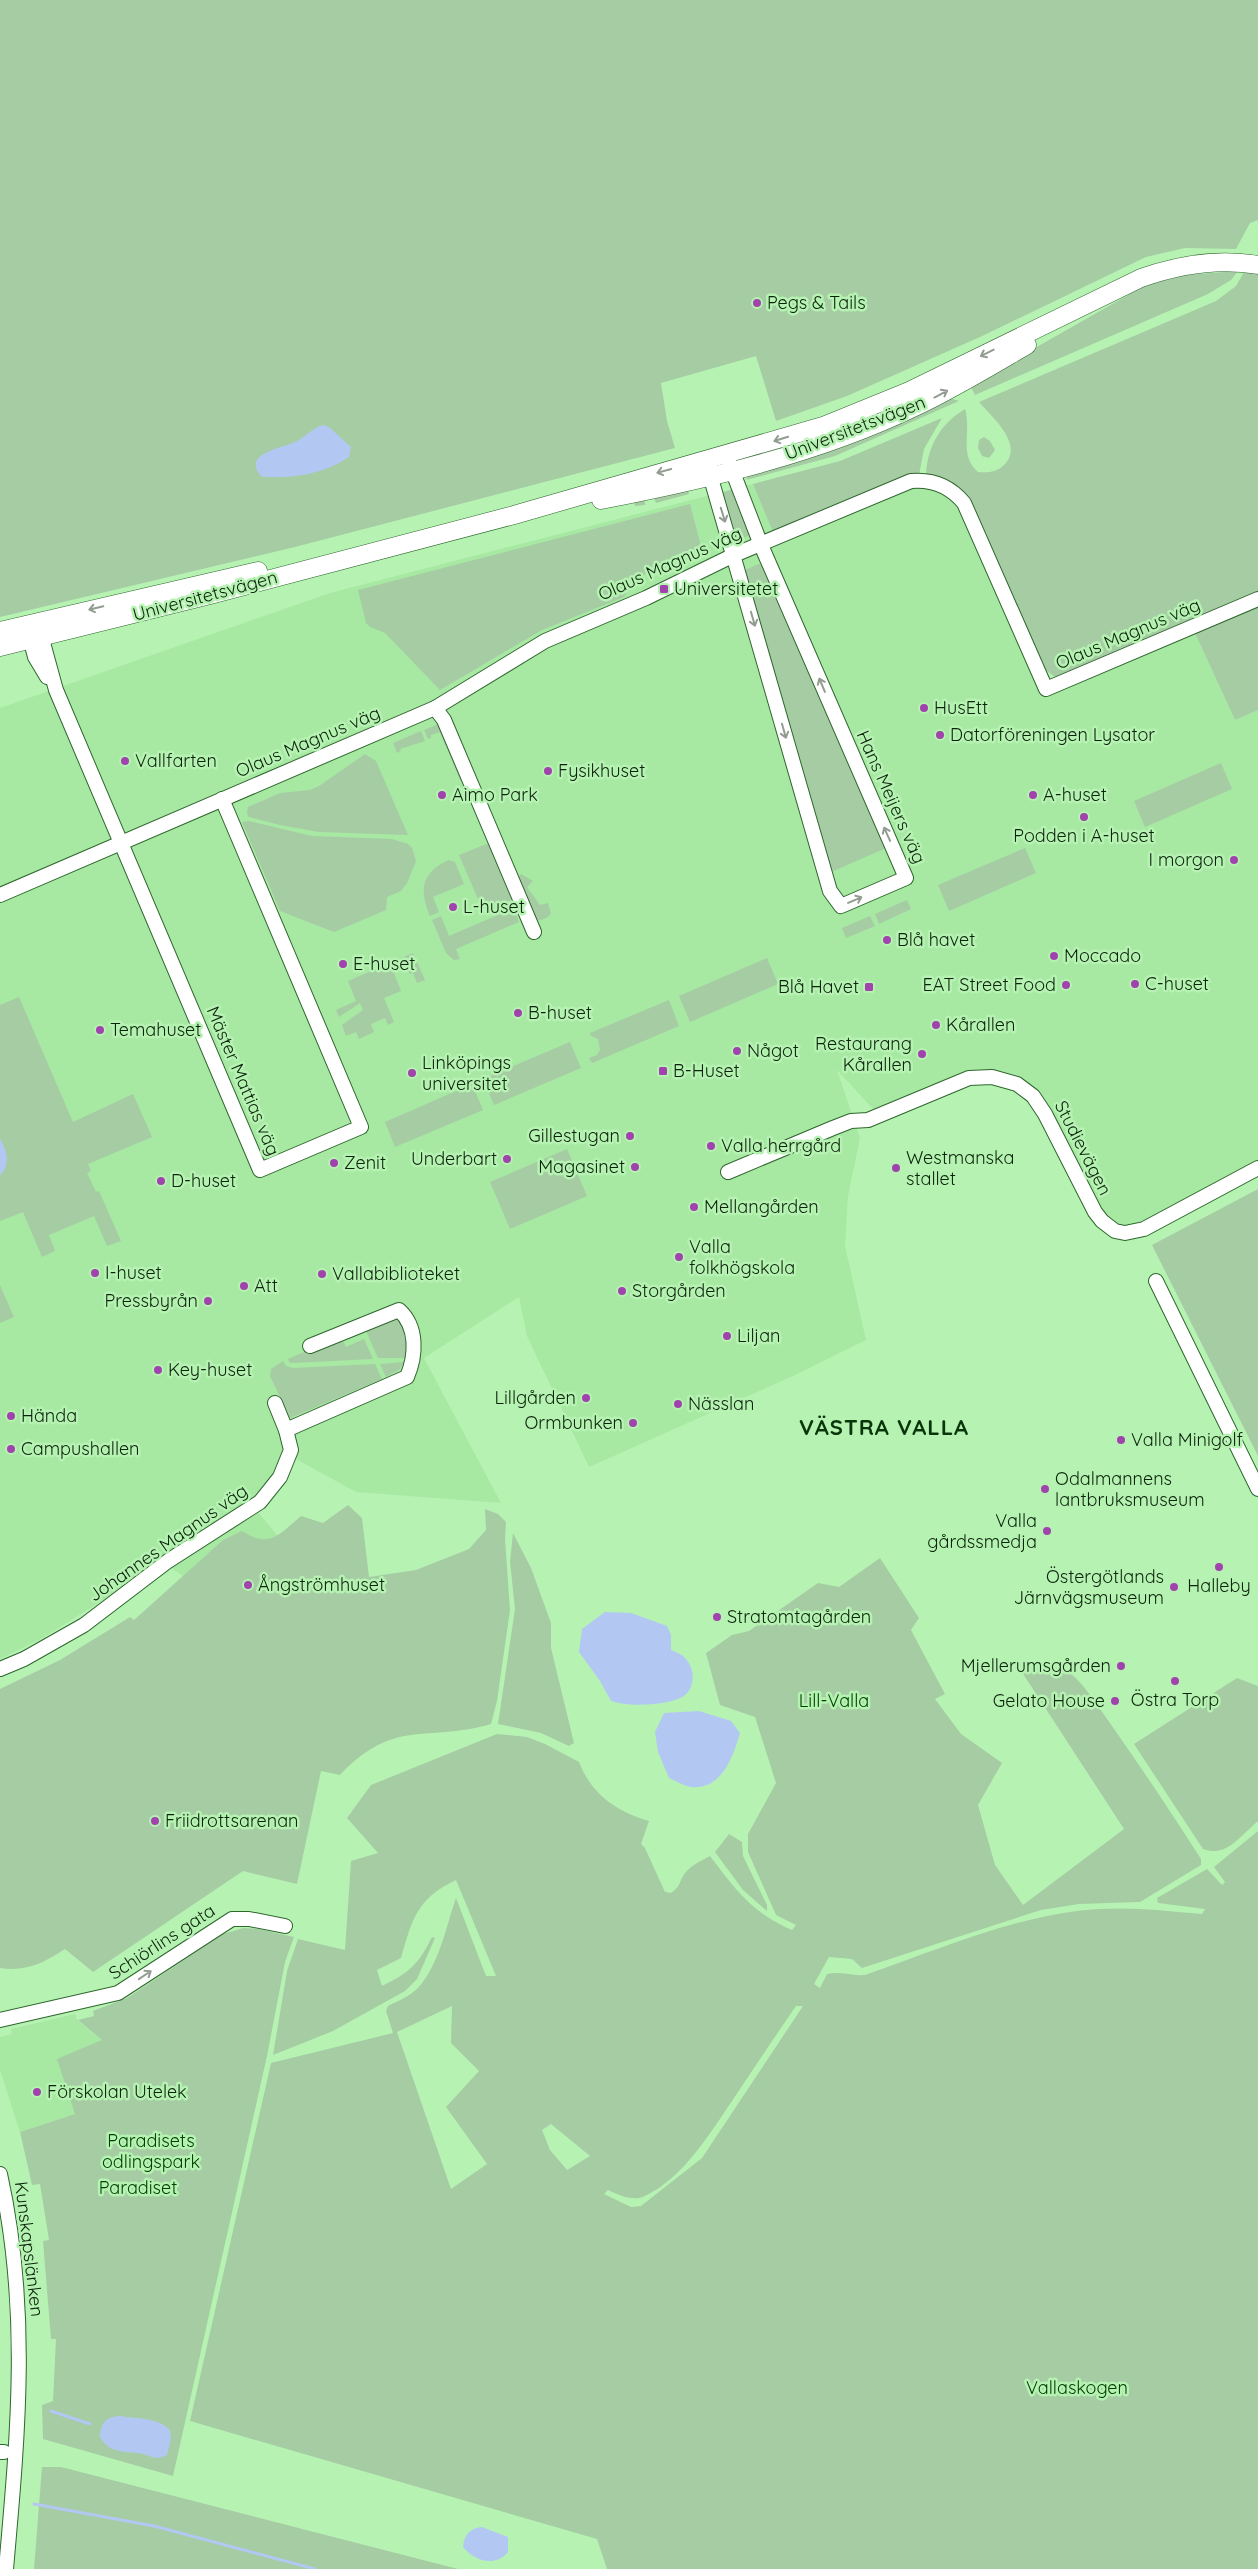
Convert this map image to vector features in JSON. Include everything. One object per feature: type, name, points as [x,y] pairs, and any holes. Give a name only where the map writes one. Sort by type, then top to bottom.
[{"type":"main road","name":"Universitetsvägen","points":[[0,631],[34,631],[210,595],[408,541],[514,515],[648,491],[865,411],[1141,278],[1178,266],[1224,263],[1258,265]]},
{"type":"main road","name":"Universitetsvägen","points":[[0,647],[34,631]]},
{"type":"street","name":"Hans Meijers väg","points":[[708,468],[830,891],[841,906],[906,878],[761,545],[729,462]]},
{"type":"street","name":"Olaus Magnus väg","points":[[0,895],[435,708],[545,640],[646,598],[734,555],[912,481],[922,480],[943,485],[953,491],[964,503],[1046,689],[1258,599]]},
{"type":"street","name":"Mäster Mattias väg","points":[[34,631],[35,657],[56,690],[260,1170],[362,1127],[222,800]]},
{"type":"street","points":[[435,708],[444,720],[534,932]]},
{"type":"street","name":"Studievägen","points":[[728,1172],[851,1121],[868,1120],[955,1083],[979,1077],[997,1078],[1017,1084],[1033,1096],[1045,1114],[1095,1212],[1108,1227],[1115,1231],[1133,1232],[1144,1229],[1258,1168]]},
{"type":"street","points":[[1156,1281],[1258,1489]]},
{"type":"street","points":[[286,1430],[407,1377],[414,1351],[414,1342],[408,1322],[399,1310],[310,1346]]},
{"type":"street","name":"Johannes Magnus väg","points":[[0,1670],[24,1659],[84,1624],[168,1561],[260,1502],[280,1477],[291,1450],[286,1430],[275,1403]]},
{"type":"street","name":"Schiörlins gata","points":[[0,2020],[103,1998],[118,1993],[232,1920],[249,1919],[286,1926]]},
{"type":"street","name":"Kunskapslänken","points":[[0,2174],[15,2266],[20,2346],[18,2419],[6,2569]]},
{"type":"shaded area","name":"Linköpings universitet","points":[[753,484],[778,543],[911,485],[936,488],[962,507],[1045,696],[1195,633],[1235,720],[1258,710],[1258,1160],[1153,1218],[1125,1225],[1114,1222],[1105,1214],[1093,1196],[1045,1101],[1026,1082],[1013,1075],[987,1070],[970,1071],[875,1111],[837,1070],[860,1138],[848,1196],[845,1246],[866,1340],[793,1376],[589,1467],[527,1336],[519,1297],[424,1358],[501,1503],[356,1492],[296,1459],[285,1482],[258,1512],[299,1562],[234,1611],[157,1558],[108,1597],[41,1639],[0,1659],[0,708],[330,593]]},
{"type":"shaded area","name":"Förskolan Utelek","points":[[75,2014],[77,2020],[102,2040],[75,2114],[20,2132],[0,2070],[0,2037],[12,2034],[11,2029]]},
{"type":"green space","points":[[0,0],[1258,0],[1258,220],[1250,223],[1236,249],[1185,248],[1146,257],[980,337],[847,396],[776,421],[756,356],[661,383],[667,421],[675,448],[295,547],[0,617]]},
{"type":"green space","points":[[1238,271],[1231,280],[1208,294],[975,395],[970,385],[1144,286],[1185,275]]},
{"type":"green space","points":[[1244,272],[1258,274],[1258,593],[1061,677],[1055,677],[1044,669],[966,497],[926,475],[929,455],[936,437],[948,422],[965,409],[967,417],[967,450],[972,465],[978,472],[995,471],[1004,465],[1009,457],[1011,449],[1009,440],[998,423],[979,402],[1216,301],[1236,286]]},
{"type":"green space","points":[[946,397],[959,401],[835,456],[746,480],[749,475]]},
{"type":"green space","points":[[942,418],[924,449],[919,475],[773,532],[753,484],[840,461]]},
{"type":"green space","points":[[984,437],[990,441],[995,450],[989,458],[982,456],[978,448],[979,440]]},
{"type":"green space","points":[[687,486],[689,494],[656,503],[654,498],[645,500],[645,505],[635,506],[634,502]]},
{"type":"green space","points":[[733,489],[749,529],[748,536],[742,539],[734,535],[721,493]]},
{"type":"green space","points":[[690,504],[702,550],[645,574],[635,581],[624,597],[542,630],[440,690],[385,633],[370,627],[366,623],[358,590]]},
{"type":"green space","points":[[763,562],[886,848],[829,873],[743,571]]},
{"type":"green space","points":[[1258,607],[1258,710],[1235,720],[1195,633]]},
{"type":"green space","points":[[439,724],[463,778],[461,782],[440,732],[431,735],[431,738],[428,739],[424,730]]},
{"type":"green space","points":[[421,731],[425,741],[400,749],[401,751],[397,753],[393,743]]},
{"type":"green space","points":[[365,754],[376,761],[408,835],[319,832],[280,825],[249,817],[247,814],[248,807],[280,793],[310,790],[319,786]]},
{"type":"green space","points":[[1221,763],[1232,789],[1145,827],[1134,801]]},
{"type":"green space","points":[[249,821],[312,836],[392,839],[408,844],[412,848],[416,861],[407,883],[401,891],[387,897],[386,910],[334,932],[280,911],[242,822]]},
{"type":"green space","points":[[489,843],[513,899],[488,911],[481,906],[459,855]]},
{"type":"green space","points":[[1025,848],[1036,873],[949,911],[938,885]]},
{"type":"green space","points":[[448,860],[455,862],[464,884],[433,897],[439,912],[430,916],[424,898],[425,883],[432,871]]},
{"type":"green space","points":[[521,874],[533,881],[527,887],[540,905],[548,903],[551,913],[546,918],[542,920],[535,919],[517,879]]},
{"type":"green space","points":[[907,900],[911,909],[879,924],[875,914]]},
{"type":"green space","points":[[514,908],[519,922],[456,949],[460,959],[454,960],[446,953],[432,920],[441,916],[449,936]]},
{"type":"green space","points":[[870,916],[875,926],[846,938],[842,928]]},
{"type":"green space","points":[[413,953],[425,980],[417,983],[413,973],[410,974],[406,967],[394,973],[401,991],[384,998],[394,1022],[388,1025],[385,1018],[371,1024],[374,1032],[359,1039],[356,1032],[346,1036],[342,1025],[363,1010],[360,1003],[339,1017],[336,1010],[356,1001],[348,981]]},
{"type":"green space","points":[[767,958],[778,984],[690,1022],[679,996]]},
{"type":"green space","points":[[19,997],[73,1122],[133,1094],[152,1137],[88,1164],[91,1171],[87,1173],[96,1192],[99,1191],[121,1241],[107,1246],[94,1216],[49,1235],[55,1251],[42,1257],[23,1212],[0,1221],[0,1005]]},
{"type":"green space","points":[[669,1000],[679,1026],[592,1063],[589,1058],[597,1055],[600,1050],[598,1039],[591,1036],[590,1033]]},
{"type":"green space","points":[[570,1042],[581,1068],[494,1105],[483,1079]]},
{"type":"green space","points":[[472,1084],[483,1110],[395,1147],[385,1122]]},
{"type":"green space","points":[[567,1149],[587,1196],[510,1229],[490,1182]]},
{"type":"green space","points":[[1258,1189],[1258,1456],[1152,1245]]},
{"type":"green space","points":[[0,1285],[14,1317],[0,1323]]},
{"type":"green space","points":[[395,1317],[404,1322],[410,1358],[378,1358],[365,1329]]},
{"type":"green space","points":[[342,1339],[346,1347],[364,1339],[373,1359],[289,1362],[288,1359],[318,1346]]},
{"type":"green space","points":[[283,1361],[286,1366],[293,1368],[375,1364],[382,1379],[290,1418],[270,1376],[271,1369]]},
{"type":"green space","points":[[404,1362],[399,1370],[386,1377],[380,1364]]},
{"type":"green space","points":[[348,1505],[362,1518],[369,1577],[416,1570],[469,1549],[486,1530],[485,1509],[498,1514],[506,1522],[505,1539],[510,1610],[497,1701],[491,1724],[448,1732],[395,1738],[378,1745],[360,1757],[340,1775],[321,1771],[297,1884],[243,1871],[93,1972],[65,1949],[34,1965],[18,1969],[0,1968],[0,1689],[60,1660],[130,1617],[134,1620],[223,1540],[242,1531],[260,1539],[267,1539],[280,1534],[301,1516],[323,1523]]},
{"type":"green space","points":[[513,1533],[531,1568],[551,1623],[551,1648],[574,1743],[569,1746],[541,1733],[498,1724],[515,1609],[510,1562]]},
{"type":"green space","points":[[880,1558],[919,1618],[911,1630],[945,1694],[935,1699],[961,1734],[1002,1763],[978,1805],[995,1865],[1023,1905],[1124,1829],[1014,1660],[1028,1665],[1065,1670],[1081,1684],[1135,1759],[1201,1859],[1201,1865],[1140,1902],[1079,1904],[1041,1910],[862,1968],[852,1959],[829,1957],[814,1984],[820,1988],[827,1974],[865,1975],[980,1934],[1040,1917],[1099,1909],[1202,1914],[1205,1909],[1158,1903],[1157,1898],[1207,1869],[1222,1885],[1225,1882],[1214,1867],[1258,1831],[1258,2569],[607,2569],[597,2539],[190,2421],[271,2063],[393,2033],[386,2011],[388,2006],[418,1988],[425,1979],[437,1957],[456,1898],[486,1976],[496,1976],[456,1880],[433,1894],[424,1903],[413,1921],[401,1958],[377,1970],[382,1986],[412,1967],[432,1937],[435,1938],[417,1979],[405,1991],[333,2031],[273,2055],[287,1971],[298,1939],[345,1950],[351,1861],[378,1853],[347,1818],[371,1785],[497,1734],[527,1737],[579,1762],[591,1784],[606,1800],[626,1812],[649,1821],[641,1844],[645,1848],[665,1892],[671,1893],[678,1886],[687,1870],[710,1856],[745,1899],[766,1916],[792,1930],[796,1925],[776,1915],[748,1852],[748,1834],[776,1783],[755,1717],[720,1705],[706,1653],[732,1635],[749,1631],[818,1583],[839,1587]],"holes":[[[452,2006],[451,2043],[479,2071],[446,2107],[487,2164],[451,2189],[397,2032]],[[796,2006],[803,2006],[702,2158],[641,2206],[631,2207],[604,2194],[608,2190],[626,2197],[640,2198],[645,2196],[673,2177],[707,2137]],[[551,2124],[590,2156],[567,2170],[550,2150],[542,2130]]]},
{"type":"green space","points":[[1237,1678],[1258,1686],[1258,1821],[1239,1839],[1226,1848],[1219,1851],[1211,1851],[1203,1849],[1134,1744]]},
{"type":"green space","points":[[729,1834],[742,1842],[743,1856],[767,1905],[767,1911],[743,1890],[715,1852]]},
{"type":"green space","name":"Paradiset","points":[[243,1928],[258,1929],[294,1937],[285,1962],[267,2056],[173,2476],[43,2439],[42,2405],[53,2401],[56,2339],[51,2339],[43,2241],[49,2240],[40,2184],[32,2185],[20,2132],[75,2114],[57,2059],[102,2040],[78,2020],[94,2016],[93,2011],[127,1998],[223,1934]]},
{"type":"green space","points":[[42,2467],[61,2467],[458,2569],[34,2569]]},
{"type":"water","points":[[323,425],[329,427],[351,447],[349,457],[318,472],[296,476],[262,477],[256,469],[256,462],[266,453],[297,441]]},
{"type":"water","points":[[0,1139],[7,1162],[0,1175]]},
{"type":"water","points":[[605,1612],[631,1613],[667,1626],[671,1635],[671,1650],[684,1657],[691,1667],[693,1677],[691,1688],[684,1696],[659,1704],[627,1704],[611,1701],[600,1681],[579,1652],[582,1629]]},
{"type":"water","points":[[699,1711],[731,1721],[740,1733],[730,1761],[718,1778],[702,1787],[691,1787],[669,1778],[658,1752],[655,1732],[664,1713]]},
{"type":"water","points":[[120,2416],[146,2419],[159,2423],[170,2430],[171,2439],[167,2455],[155,2458],[112,2449],[108,2446],[100,2437],[101,2428],[107,2419]]},
{"type":"water","points":[[482,2527],[508,2537],[508,2552],[498,2560],[486,2561],[479,2559],[463,2547],[468,2533]]},
{"type":"waterway","points":[[51,2411],[90,2424]]},
{"type":"waterway","points":[[34,2504],[154,2526],[315,2569]]},
{"type":"place","name":"Pegs & Tails","points":[[757,303]]},
{"type":"place","name":"Universitetet","points":[[664,589]]},
{"type":"place","name":"HusEtt","points":[[924,708]]},
{"type":"place","name":"Datorföreningen Lysator","points":[[940,735]]},
{"type":"place","name":"Vallfarten","points":[[125,761]]},
{"type":"place","name":"Fysikhuset","points":[[548,771]]},
{"type":"place","name":"Aimo Park","points":[[442,795]]},
{"type":"place","name":"A-huset","points":[[1033,795]]},
{"type":"place","name":"Podden i A-huset","points":[[1084,817]]},
{"type":"place","name":"I morgon","points":[[1234,860]]},
{"type":"place","name":"L-huset","points":[[453,907]]},
{"type":"place","name":"Blå havet","points":[[887,940]]},
{"type":"place","name":"Moccado","points":[[1054,956]]},
{"type":"place","name":"E-huset","points":[[343,964]]},
{"type":"place","name":"C-huset","points":[[1135,984]]},
{"type":"place","name":"EAT Street Food","points":[[1066,985]]},
{"type":"place","name":"Blå Havet","points":[[869,987]]},
{"type":"place","name":"B-huset","points":[[518,1013]]},
{"type":"place","name":"Kårallen","points":[[936,1025]]},
{"type":"place","name":"Temahuset","points":[[100,1030]]},
{"type":"place","name":"Något","points":[[737,1051]]},
{"type":"place","name":"Restaurang Kårallen","points":[[922,1054]]},
{"type":"place","name":"B-Huset","points":[[663,1071]]},
{"type":"place","name":"Linköpings universitet","points":[[412,1073]]},
{"type":"place","name":"Gillestugan","points":[[630,1136]]},
{"type":"place","name":"Valla herrgård","points":[[711,1146]]},
{"type":"place","name":"Underbart","points":[[507,1159]]},
{"type":"place","name":"Zenit","points":[[334,1163]]},
{"type":"place","name":"Magasinet","points":[[635,1167]]},
{"type":"place","name":"Westmanska stallet","points":[[896,1168]]},
{"type":"place","name":"D-huset","points":[[161,1181]]},
{"type":"place","name":"Mellangården","points":[[694,1207]]},
{"type":"place","name":"Valla folkhögskola","points":[[679,1257]]},
{"type":"place","name":"I-huset","points":[[95,1273]]},
{"type":"place","name":"Vallabiblioteket","points":[[322,1274]]},
{"type":"place","name":"Att","points":[[244,1286]]},
{"type":"place","name":"Storgården","points":[[622,1291]]},
{"type":"place","name":"Pressbyrån","points":[[208,1301]]},
{"type":"place","name":"Liljan","points":[[727,1336]]},
{"type":"place","name":"Key-huset","points":[[158,1370]]},
{"type":"place","name":"Lillgården","points":[[586,1398]]},
{"type":"place","name":"Nässlan","points":[[678,1404]]},
{"type":"place","name":"Hända","points":[[11,1416]]},
{"type":"place","name":"Ormbunken","points":[[633,1423]]},
{"type":"place","name":"Valla Minigolf","points":[[1121,1440]]},
{"type":"place","name":"Campushallen","points":[[11,1449]]},
{"type":"place","name":"Odalmannens lantbruksmuseum","points":[[1045,1489]]},
{"type":"place","name":"Valla gårdssmedja","points":[[1047,1531]]},
{"type":"place","name":"Halleby","points":[[1219,1567]]},
{"type":"place","name":"Ångströmhuset","points":[[248,1585]]},
{"type":"place","name":"Östergötlands Järnvägsmuseum","points":[[1174,1587]]},
{"type":"place","name":"Stratomtagården","points":[[717,1617]]},
{"type":"place","name":"Mjellerumsgården","points":[[1121,1666]]},
{"type":"place","name":"Östra Torp","points":[[1175,1681]]},
{"type":"place","name":"Gelato House","points":[[1115,1701]]},
{"type":"place","name":"Friidrottsarenan","points":[[155,1821]]},
{"type":"place","name":"Förskolan Utelek","points":[[37,2092]]},
{"type":"district","name":"VÄSTRA VALLA","points":[[884,1427]]},
{"type":"park label","name":"Lill-Valla","points":[[834,1701]]},
{"type":"park label","name":"Paradisets odlingspark","points":[[151,2151]]},
{"type":"park label","name":"Vallaskogen","points":[[1077,2388]]}]
